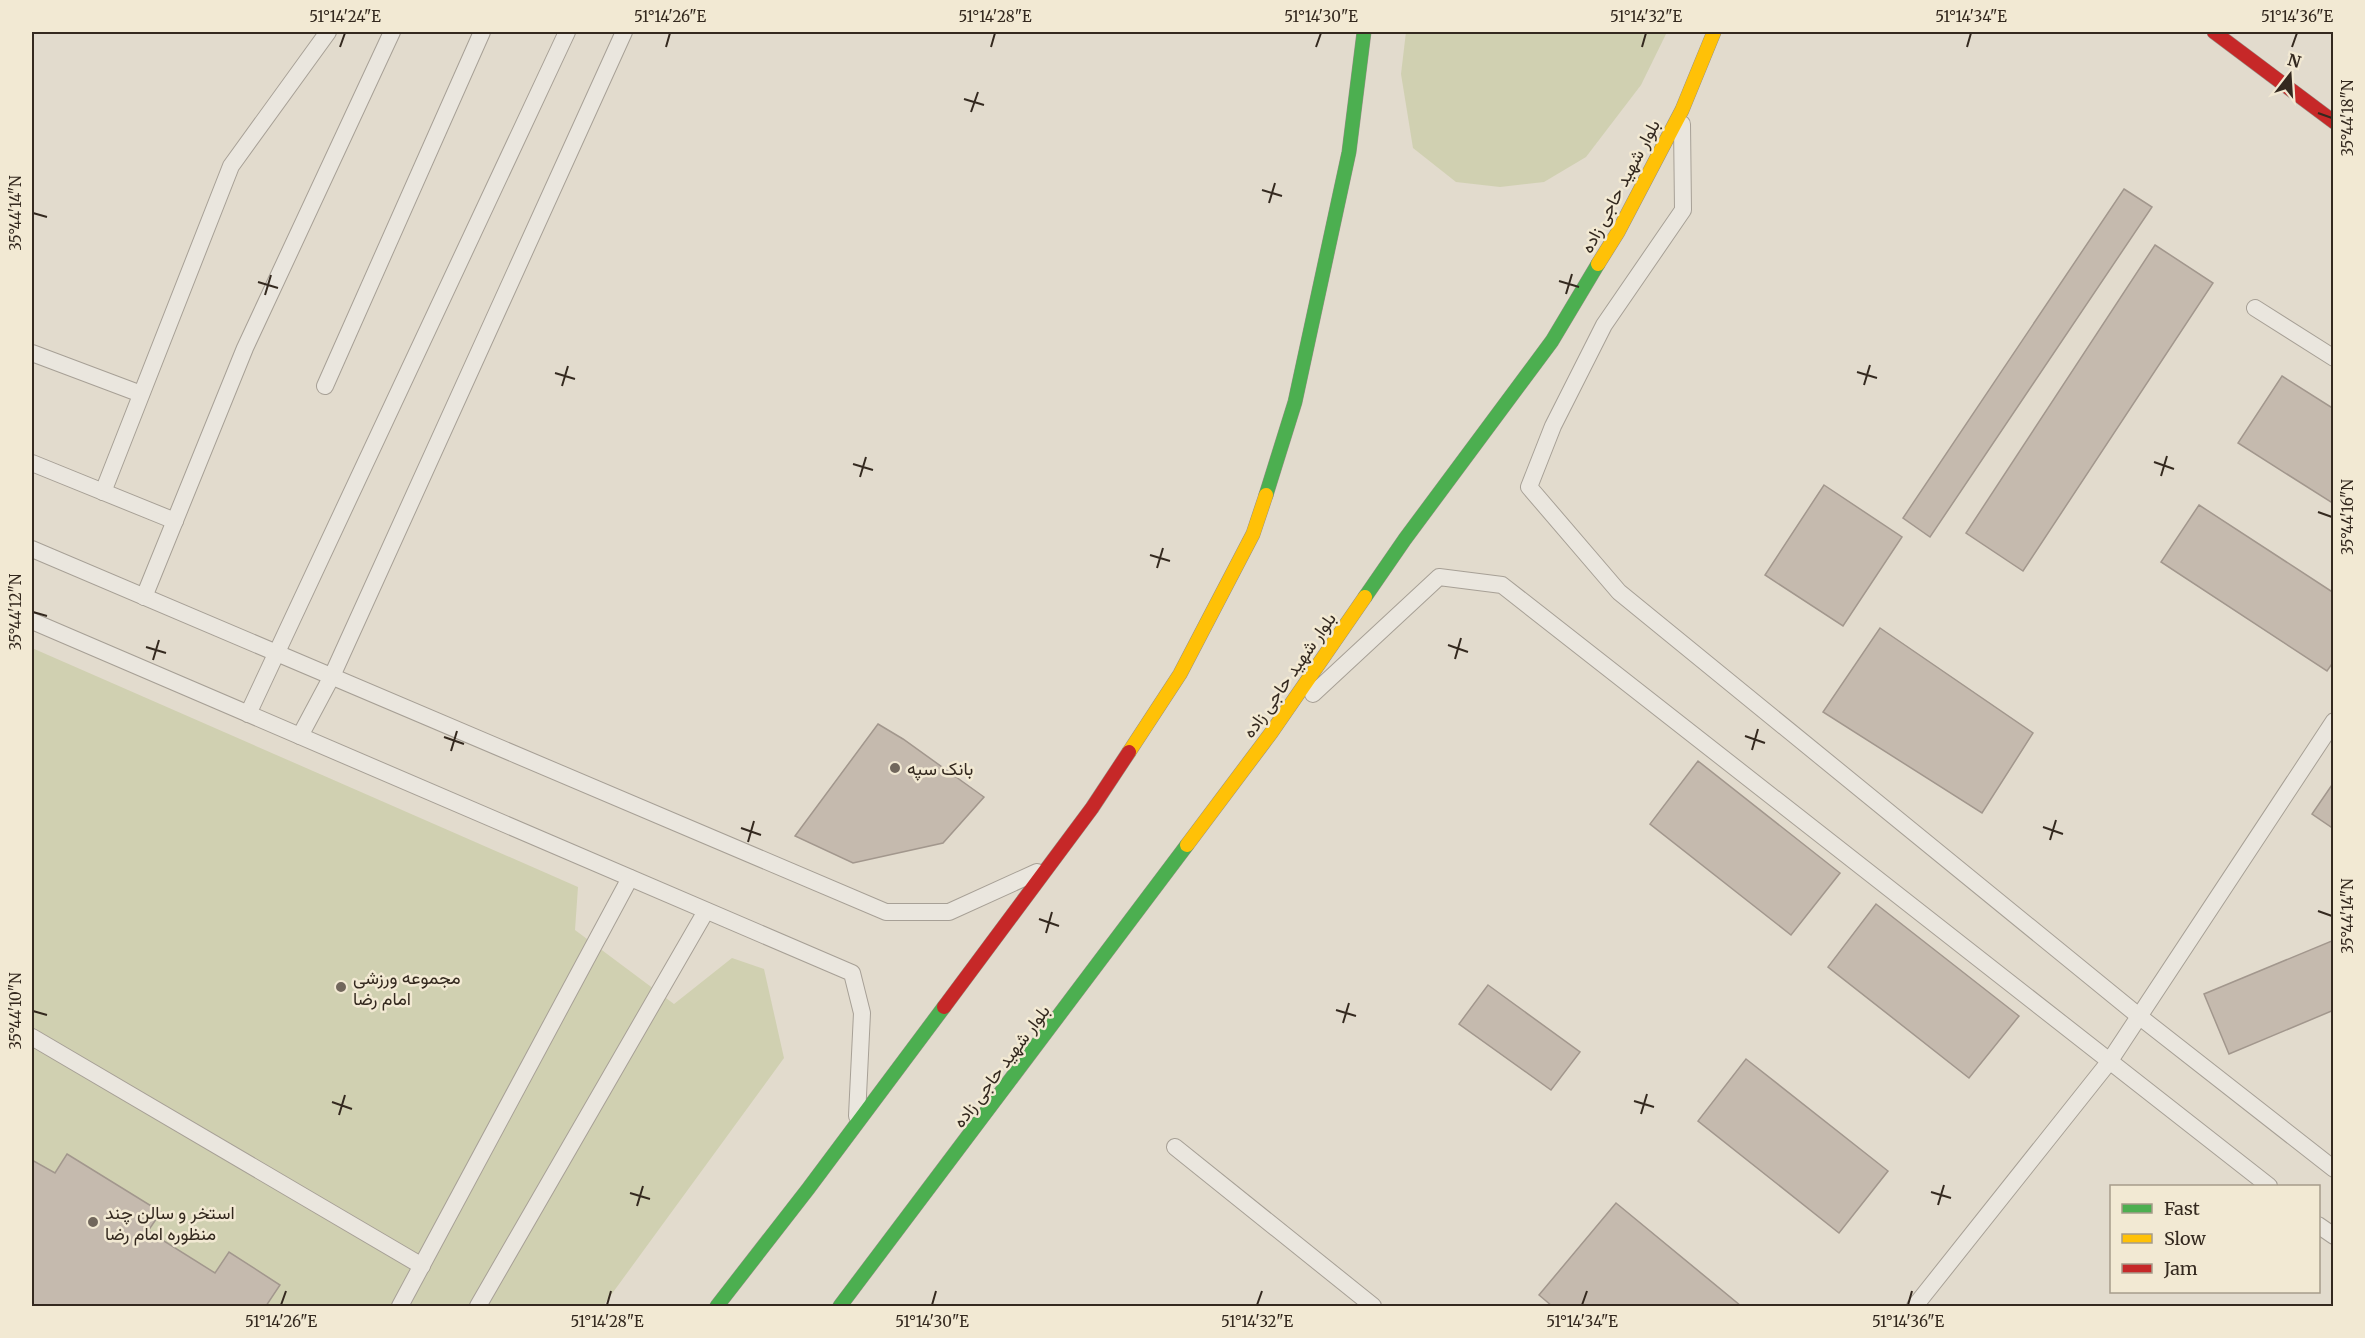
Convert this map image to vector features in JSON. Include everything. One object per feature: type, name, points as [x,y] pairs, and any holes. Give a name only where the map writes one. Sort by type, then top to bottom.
[{"type":"main road","points":[[717,1306],[1092,807],[1180,674],[1253,534],[1298,391],[1349,152],[1364,32]]},
{"type":"main road","name":"بلوار شهید حاجی زاده","points":[[840,1306],[1271,733],[1405,538],[1552,341],[1618,232],[1682,110],[1714,32]]},
{"type":"main road","points":[[2214,32],[2334,122]]},
{"type":"lane","points":[[103,492],[231,166],[328,32]]},
{"type":"lane","points":[[144,597],[245,348],[392,32]]},
{"type":"lane","points":[[325,386],[482,32]]},
{"type":"lane","points":[[248,714],[567,32]]},
{"type":"lane","points":[[300,736],[332,676],[624,32]]},
{"type":"lane","points":[[1682,110],[1683,210],[1604,325],[1553,426],[1529,487],[1619,592],[2140,1017],[2334,1169]]},
{"type":"lane","points":[[2255,308],[2334,358]]},
{"type":"lane","points":[[32,353],[141,394]]},
{"type":"lane","points":[[32,463],[175,521]]},
{"type":"lane","points":[[32,549],[886,912],[949,912],[1047,868]]},
{"type":"lane","points":[[1271,733],[1439,577],[1502,585],[2268,1185]]},
{"type":"lane","points":[[32,621],[852,973],[862,1013],[856,1123]]},
{"type":"lane","points":[[1915,1306],[2109,1062],[2334,721]]},
{"type":"lane","points":[[400,1306],[630,878]]},
{"type":"lane","points":[[478,1306],[706,911]]},
{"type":"lane","points":[[32,1037],[422,1266]]},
{"type":"lane","points":[[1175,1147],[1372,1306]]},
{"type":"lane","points":[[2320,1226],[2334,1236]]},
{"type":"green space","points":[[1406,32],[1667,32],[1641,85],[1586,157],[1544,182],[1500,187],[1456,182],[1413,148],[1401,74]]},
{"type":"green space","name":"مجموعه ورزشی امام رضا","points":[[32,648],[578,887],[575,930],[674,1004],[732,958],[764,969],[784,1058],[603,1306],[32,1306]]},
{"type":"building","points":[[2124,189],[2152,207],[1930,537],[1903,518]]},
{"type":"building","points":[[2155,245],[2213,283],[2023,571],[1966,533]]},
{"type":"building","points":[[2282,376],[2334,409],[2334,504],[2238,443]]},
{"type":"building","points":[[1824,485],[1902,537],[1843,626],[1765,575]]},
{"type":"building","points":[[2199,505],[2334,593],[2334,661],[2327,671],[2161,562]]},
{"type":"building","points":[[1880,628],[2033,733],[1982,813],[1823,712]]},
{"type":"building","name":"بانک سپه","points":[[878,724],[903,739],[984,797],[943,843],[853,863],[795,836]]},
{"type":"building","points":[[1698,761],[1840,873],[1791,935],[1650,824]]},
{"type":"building","points":[[2334,782],[2334,829],[2312,814]]},
{"type":"building","points":[[1876,904],[2019,1016],[1969,1078],[1828,967]]},
{"type":"building","points":[[2334,940],[2334,1010],[2229,1054],[2204,994]]},
{"type":"building","points":[[1488,985],[1580,1052],[1551,1090],[1459,1024]]},
{"type":"building","points":[[1746,1059],[1888,1171],[1839,1233],[1698,1121]]},
{"type":"building","name":"استخر و سالن چند منظوره امام رضا","points":[[67,1154],[161,1212],[148,1231],[215,1273],[229,1252],[280,1285],[266,1306],[32,1306],[32,1160],[55,1173]]},
{"type":"building","points":[[1616,1203],[1741,1306],[1552,1306],[1539,1295]]},
{"type":"traffic: fast","points":[[1266,495],[1295,402],[1349,152],[1364,32]]},
{"type":"traffic: fast","points":[[1365,597],[1405,539],[1552,341],[1598,264]]},
{"type":"traffic: fast","points":[[840,1306],[1187,845]]},
{"type":"traffic: fast","points":[[717,1306],[944,1007]]},
{"type":"traffic: slow","points":[[1598,264],[1618,232],[1682,110],[1714,32]]},
{"type":"traffic: slow","points":[[1129,752],[1180,674],[1253,534],[1266,495]]},
{"type":"traffic: slow","points":[[1187,845],[1271,733],[1365,597]]},
{"type":"traffic: jam","points":[[2214,32],[2334,122]]},
{"type":"traffic: jam","points":[[944,1007],[1092,808],[1129,752]]},
{"type":"place","name":"بانک سپه","points":[[895,768]]},
{"type":"place","name":"مجموعه ورزشی امام رضا","points":[[341,987]]},
{"type":"place","name":"استخر و سالن چند منظوره امام رضا","points":[[93,1222]]}]
